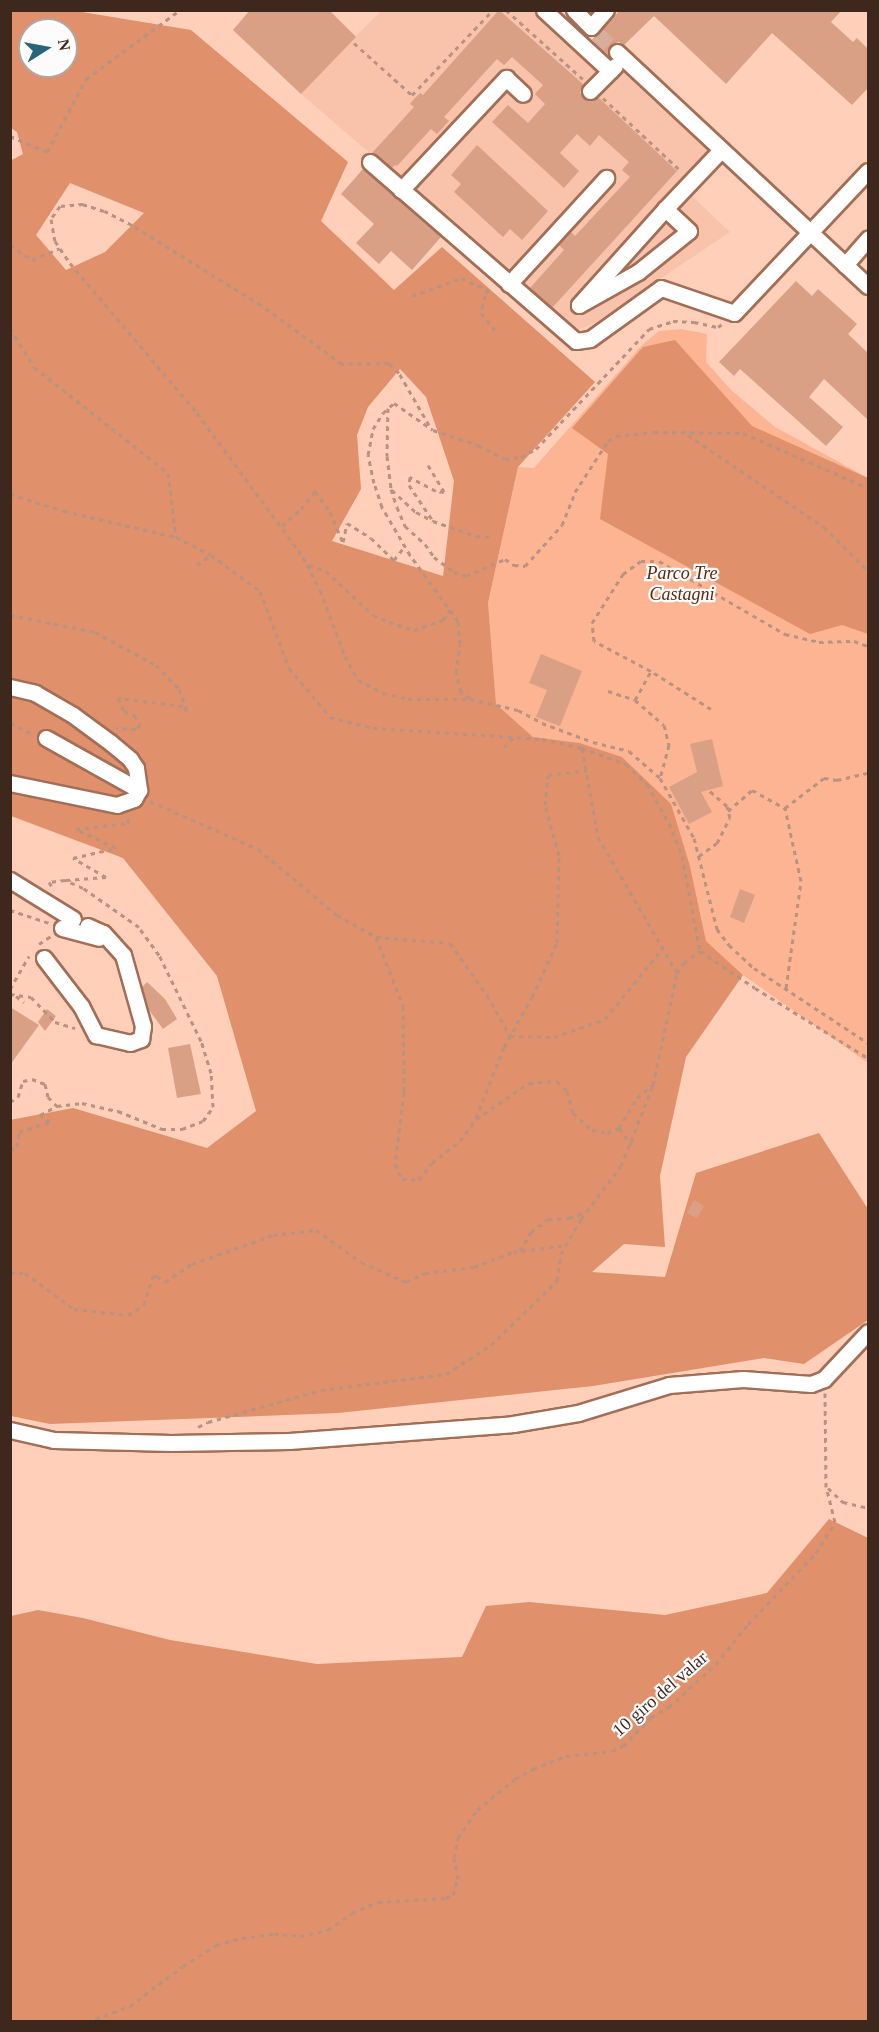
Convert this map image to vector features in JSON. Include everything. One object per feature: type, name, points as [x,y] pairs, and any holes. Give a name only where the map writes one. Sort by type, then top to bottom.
[{"type":"street","points":[[544,10],[610,71]]},
{"type":"street","points":[[574,10],[594,30],[606,10]]},
{"type":"street","points":[[591,90],[610,71],[621,55],[868,286]]},
{"type":"street","points":[[401,190],[506,78],[524,94]]},
{"type":"street","points":[[665,209],[689,231],[638,272],[579,305],[665,209],[722,150]]},
{"type":"street","points":[[370,162],[576,341],[590,339],[661,288],[734,313],[812,234],[868,171]]},
{"type":"street","points":[[504,279],[606,178]]},
{"type":"street","points":[[845,265],[868,239]]},
{"type":"street","points":[[10,687],[35,693],[73,715],[130,759],[136,768],[135,796]]},
{"type":"street","points":[[46,738],[135,796]]},
{"type":"street","points":[[10,783],[117,805],[135,796]]},
{"type":"street","points":[[10,880],[67,923],[111,941]]},
{"type":"street","points":[[44,958],[81,1006],[96,1035],[134,1043],[141,1040],[144,1032],[123,955],[103,933],[87,926]]},
{"type":"street","points":[[10,1430],[54,1440],[171,1443],[289,1441],[513,1424],[578,1413],[669,1385],[743,1379],[811,1384],[824,1379],[868,1332]]},
{"type":"path","points":[[10,136],[46,152],[86,79],[180,10]]},
{"type":"path","points":[[354,43],[414,97],[493,10]]},
{"type":"path","points":[[480,24],[484,27]]},
{"type":"path","points":[[734,313],[718,327],[673,321],[649,329],[536,449],[521,457],[505,459],[478,445],[433,430],[399,373],[389,363],[342,364],[261,305],[132,225],[83,204],[60,206],[51,219],[60,248],[102,304],[197,413],[282,526],[307,565],[358,680],[383,693],[408,699],[470,699],[518,710],[542,723],[593,742],[629,751],[660,778],[694,838],[717,929],[729,945],[754,968],[868,1043]]},
{"type":"path","points":[[10,245],[32,261],[60,248]]},
{"type":"path","points":[[412,296],[462,278],[488,290]]},
{"type":"path","points":[[495,330],[481,313],[488,290],[504,279]]},
{"type":"path","points":[[10,328],[34,367],[168,473],[176,537]]},
{"type":"path","points":[[429,425],[403,406],[394,403],[388,407],[373,429],[368,455],[382,507],[460,628],[456,673],[460,692],[470,699]]},
{"type":"path","points":[[388,407],[387,456],[391,489],[405,526],[425,544],[434,557],[454,572],[466,576],[505,559],[514,565],[525,566],[562,525],[575,492],[608,441],[626,434],[743,433],[868,488]]},
{"type":"path","points":[[686,434],[824,527],[868,571]]},
{"type":"path","points":[[428,465],[444,492],[436,491],[410,477],[410,484],[433,521]]},
{"type":"path","points":[[391,489],[416,512],[433,521],[476,536],[491,537]]},
{"type":"path","points":[[282,526],[301,509],[315,491],[330,512],[343,542],[346,523],[371,538],[394,560],[405,546]]},
{"type":"path","points":[[10,494],[64,511],[176,537],[211,555],[260,591],[289,668],[330,717],[373,728],[542,739],[582,748],[626,764],[648,784],[669,823],[682,856],[700,951],[868,1058]]},
{"type":"path","points":[[196,566],[211,555]]},
{"type":"path","points":[[711,709],[651,670],[594,641],[592,623],[623,574],[641,561],[659,561],[785,634],[819,642],[854,641],[868,646]]},
{"type":"path","points":[[307,565],[326,571],[374,615],[397,625],[414,630],[442,620],[450,610]]},
{"type":"path","points":[[10,615],[94,632],[156,665],[179,690],[187,711],[183,706],[118,698],[124,711],[134,715],[140,725],[136,729],[115,728]]},
{"type":"path","points":[[635,700],[651,670]]},
{"type":"path","points":[[608,691],[635,700],[664,725],[669,745],[660,778]]},
{"type":"path","points":[[10,723],[46,738]]},
{"type":"path","points":[[504,747],[513,738]]},
{"type":"path","points":[[582,748],[598,837],[677,973]]},
{"type":"path","points":[[376,937],[403,1006],[404,1092],[395,1164],[402,1179],[419,1180],[432,1163],[460,1141],[476,1119],[510,1036],[532,997],[557,943],[559,855],[545,805],[548,775],[586,770]]},
{"type":"path","points":[[785,808],[824,778],[837,780],[868,773]]},
{"type":"path","points":[[728,811],[752,790],[785,808],[801,881],[786,988]]},
{"type":"path","points":[[699,856],[717,843],[730,818],[727,806],[710,791]]},
{"type":"path","points":[[64,880],[106,877],[73,858],[116,848],[76,830],[128,823],[135,796],[258,849],[337,915],[376,937],[450,943],[487,995],[510,1036]]},
{"type":"path","points":[[10,910],[67,923]]},
{"type":"path","points":[[510,1036],[554,1037],[605,1019],[663,948]]},
{"type":"path","points":[[171,1443],[208,1422],[321,1390],[446,1374],[491,1345],[557,1281],[561,1254],[566,1245],[621,1166],[632,1145],[653,1085],[677,973],[684,963],[700,951]]},
{"type":"path","points":[[12,994],[30,997],[55,1022],[96,1035]]},
{"type":"path","points":[[12,994],[24,1002]]},
{"type":"path","points":[[476,1119],[529,1083],[557,1081],[567,1091],[573,1113],[592,1130],[608,1133],[619,1128],[636,1098],[653,1085]]},
{"type":"path","points":[[10,1150],[17,1147],[19,1132],[50,1122],[40,1114],[57,1106]]},
{"type":"path","points":[[619,1128],[632,1145]]},
{"type":"path","points":[[520,1251],[531,1232],[548,1219],[569,1218],[587,1212]]},
{"type":"path","points":[[10,1273],[25,1273],[74,1309],[128,1315],[144,1305],[153,1276],[165,1282],[192,1264],[273,1235],[316,1230],[361,1262],[406,1282],[425,1273],[474,1267],[520,1251],[566,1245]]},
{"type":"path","name":"10 giro del valar","points":[[87,2022],[130,2006],[183,1966],[216,1945],[274,1934],[300,1936],[328,1930],[352,1913],[378,1902],[446,1898],[453,1895],[458,1879],[454,1858],[458,1838],[477,1810],[515,1779],[534,1769],[566,1756],[612,1751],[623,1746],[651,1717],[669,1707],[716,1664],[748,1624],[816,1553],[835,1522],[826,1487],[824,1379]]},
{"type":"path","points":[[826,1487],[843,1502],[868,1508]]},
{"type":"shaded area","points":[[11,11],[76,11],[191,30],[348,162],[321,221],[394,290],[442,247],[595,382],[518,467],[488,603],[496,704],[533,737],[580,743],[622,757],[671,804],[690,866],[706,941],[743,975],[686,1057],[660,1176],[665,1247],[624,1244],[592,1272],[665,1277],[696,1173],[819,1133],[868,1209],[868,1320],[804,1364],[764,1358],[593,1386],[338,1413],[50,1424],[11,1416],[10,1120],[73,1108],[207,1148],[256,1111],[217,976],[123,858],[11,816],[10,161],[23,154],[17,132],[11,128]],"holes":[[[70,183],[144,213],[105,252],[66,270],[36,235]],[[400,369],[426,397],[454,481],[443,576],[332,541],[361,489],[357,435],[368,407]]]},
{"type":"shaded area","points":[[250,11],[329,11],[356,36],[381,11],[557,11],[709,152],[678,183],[730,232],[593,324],[579,329],[551,309],[301,94],[233,30]]},
{"type":"shaded area","points":[[675,340],[752,426],[868,478],[868,634],[842,625],[810,634],[600,519],[608,454],[572,428],[643,347]]},
{"type":"shaded area","points":[[829,1519],[868,1538],[868,2021],[11,2021],[11,1616],[38,1610],[83,1618],[170,1640],[317,1664],[462,1657],[486,1606],[529,1602],[665,1615],[767,1593]]},
{"type":"green space","name":"Parco Tre Castagni","points":[[681,329],[707,334],[706,362],[732,391],[775,427],[868,478],[868,1063],[743,975],[706,941],[690,866],[670,804],[622,757],[580,743],[533,737],[496,704],[488,603],[518,467],[534,468],[642,345],[659,331]]},
{"type":"building","points":[[250,10],[329,10],[356,37],[301,94],[233,30]]},
{"type":"building","points":[[499,10],[583,84],[580,93],[584,98],[592,100],[598,97],[677,171],[552,308],[530,288],[564,250],[559,245],[571,232],[575,236],[630,177],[622,170],[629,162],[599,135],[590,146],[577,134],[560,153],[579,171],[564,188],[492,122],[508,105],[528,123],[545,104],[535,94],[543,85],[512,57],[504,65],[497,59],[444,117],[449,121],[437,134],[431,129],[397,166],[392,168],[372,153],[414,107],[410,104],[415,98],[420,93],[423,95]]},
{"type":"building","points":[[620,10],[842,10],[831,22],[853,42],[857,38],[868,49],[868,88],[852,105],[772,33],[726,84],[654,16],[624,45],[619,42],[610,45],[608,55],[592,40]]},
{"type":"building","points":[[477,145],[548,211],[522,240],[510,229],[503,237],[454,192],[461,184],[451,175]]},
{"type":"building","points":[[363,169],[441,237],[412,270],[391,251],[379,264],[356,243],[374,224],[341,194]]},
{"type":"building","points":[[796,281],[812,296],[818,289],[857,324],[848,334],[868,353],[868,420],[824,379],[809,397],[843,427],[826,446],[740,369],[734,376],[719,362]]},
{"type":"building","points":[[541,654],[582,671],[560,726],[536,717],[547,690],[529,683]]},
{"type":"building","points":[[712,739],[723,786],[701,792],[712,812],[689,824],[669,787],[697,772],[690,744]]},
{"type":"building","points":[[740,889],[755,895],[744,923],[730,917]]},
{"type":"building","points":[[147,982],[165,999],[177,1019],[163,1029],[149,1010],[142,987]]},
{"type":"building","points":[[10,1007],[39,1025],[10,1065]]},
{"type":"building","points":[[47,1009],[56,1016],[45,1031],[38,1022]]},
{"type":"building","points":[[190,1044],[201,1094],[177,1098],[168,1048]]},
{"type":"building","points":[[694,1200],[704,1206],[697,1218],[687,1213]]},
{"type":"tunnel","points":[[598,34],[617,52]]}]
